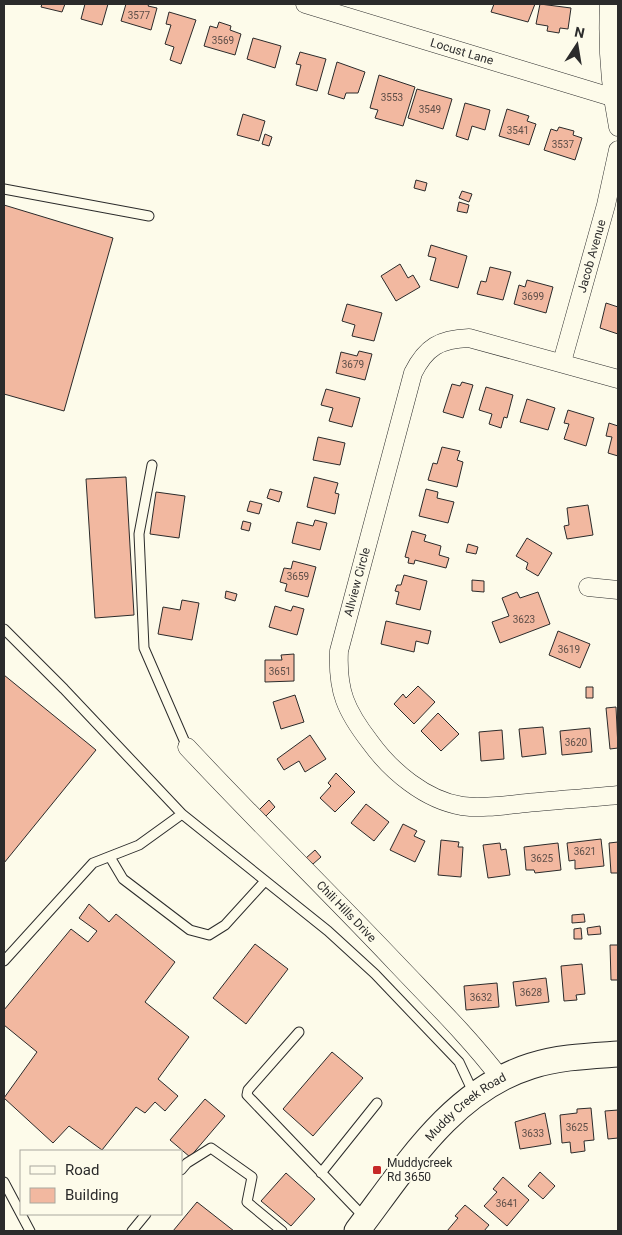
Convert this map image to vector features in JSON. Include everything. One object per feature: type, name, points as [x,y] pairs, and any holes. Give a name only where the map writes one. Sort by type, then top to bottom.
[{"type":"street","name":"Locust Lane","points":[[305,4],[615,98]]},
{"type":"street","points":[[609,4],[607,37],[618,127]]},
{"type":"street","name":"Jacob Avenue","points":[[562,362],[606,205],[618,150]]},
{"type":"street","name":"Allview Circle","points":[[618,379],[562,362],[469,338],[454,339],[438,344],[420,359],[413,373],[375,511],[339,651],[338,674],[342,696],[351,717],[374,748],[415,786],[446,802],[479,807],[618,795]]},
{"type":"street","points":[[588,587],[618,590]]},
{"type":"street","name":"Chili Hills Drive","points":[[187,747],[269,835],[350,915],[477,1048],[501,1078]]},
{"type":"street","name":"Muddy Creek Road","points":[[361,1225],[444,1121],[474,1094],[501,1078],[531,1066],[566,1058],[618,1054]]},
{"type":"lane","points":[[4,189],[149,216]]},
{"type":"lane","points":[[152,465],[139,534],[144,648],[187,747]]},
{"type":"lane","points":[[4,629],[64,689],[182,814],[328,931],[375,974],[459,1062],[474,1094]]},
{"type":"lane","points":[[4,961],[93,863],[139,845],[182,814]]},
{"type":"lane","points":[[110,857],[123,878],[190,930],[209,935],[224,925],[265,881]]},
{"type":"lane","points":[[299,1032],[248,1090],[247,1095],[321,1173],[361,1225]]},
{"type":"lane","points":[[321,1173],[378,1103]]},
{"type":"lane","points":[[182,1169],[187,1163],[211,1148],[252,1177],[247,1202],[282,1231]]},
{"type":"lane","points":[[4,1182],[20,1212]]},
{"type":"lane","points":[[22,1215],[30,1231]]},
{"type":"lane","points":[[132,1231],[145,1215]]},
{"type":"building","points":[[42,4],[65,4],[62,12],[41,7]]},
{"type":"building","points":[[85,4],[108,4],[102,25],[81,19]]},
{"type":"building","points":[[126,4],[149,4],[148,6],[157,8],[151,30],[121,21]]},
{"type":"building","points":[[494,4],[535,4],[528,22],[491,12]]},
{"type":"building","points":[[540,4],[571,8],[568,29],[560,28],[559,33],[547,31],[548,26],[536,24]]},
{"type":"building","points":[[169,12],[196,20],[181,64],[170,60],[174,47],[165,44],[171,25],[166,24]]},
{"type":"building","points":[[219,22],[231,26],[230,30],[241,34],[235,55],[204,46],[210,26],[217,28]]},
{"type":"building","points":[[253,38],[281,46],[275,68],[247,59]]},
{"type":"building","points":[[300,52],[326,59],[317,91],[296,85],[301,65],[296,64]]},
{"type":"building","points":[[337,62],[365,72],[358,93],[346,93],[344,99],[328,94]]},
{"type":"building","points":[[379,75],[415,87],[403,126],[375,118],[378,110],[370,108]]},
{"type":"building","points":[[417,89],[452,99],[443,129],[408,118]]},
{"type":"building","points":[[465,103],[490,110],[485,130],[472,126],[468,140],[456,136]]},
{"type":"building","points":[[507,109],[529,116],[527,121],[536,124],[529,145],[499,136]]},
{"type":"building","points":[[243,114],[265,121],[259,141],[237,135]]},
{"type":"building","points":[[559,127],[574,131],[573,135],[582,138],[575,160],[544,150],[551,129],[557,131]]},
{"type":"building","points":[[265,134],[272,137],[269,146],[262,144]]},
{"type":"building","points":[[416,180],[427,183],[425,191],[414,188]]},
{"type":"building","points":[[462,191],[472,194],[469,202],[459,198]]},
{"type":"building","points":[[459,202],[469,205],[467,213],[457,211]]},
{"type":"building","points":[[4,205],[113,238],[64,411],[4,394]]},
{"type":"building","points":[[431,245],[467,256],[458,288],[430,280],[436,258],[428,256]]},
{"type":"building","points":[[400,264],[408,278],[413,275],[420,287],[396,301],[381,276]]},
{"type":"building","points":[[490,267],[511,272],[503,300],[477,294],[481,281],[486,282]]},
{"type":"building","points":[[527,280],[553,287],[546,313],[514,304],[519,285],[525,287]]},
{"type":"building","points":[[606,303],[618,307],[618,334],[600,328]]},
{"type":"building","points":[[347,304],[382,313],[374,341],[352,336],[355,325],[342,321]]},
{"type":"building","points":[[359,351],[372,354],[365,380],[336,373],[341,352],[357,356]]},
{"type":"building","points":[[462,382],[473,385],[463,418],[443,412],[452,384],[460,386]]},
{"type":"building","points":[[486,387],[513,395],[507,418],[504,417],[501,428],[489,424],[492,414],[479,410]]},
{"type":"building","points":[[326,389],[360,398],[352,427],[329,421],[333,408],[321,405]]},
{"type":"building","points":[[527,399],[555,408],[548,430],[520,422]]},
{"type":"building","points":[[568,410],[594,418],[586,446],[564,439],[569,424],[564,423]]},
{"type":"building","points":[[609,423],[618,426],[618,456],[608,453],[612,437],[606,436]]},
{"type":"building","points":[[318,437],[345,443],[340,465],[313,460]]},
{"type":"building","points":[[442,447],[460,451],[457,460],[463,462],[457,487],[428,480],[433,463],[437,464]]},
{"type":"building","points":[[126,477],[134,615],[95,618],[86,479]]},
{"type":"building","points":[[314,477],[338,483],[335,493],[339,494],[335,514],[307,507]]},
{"type":"building","points":[[270,489],[282,492],[279,502],[267,498]]},
{"type":"building","points":[[426,489],[438,492],[437,498],[454,502],[448,523],[419,516]]},
{"type":"building","points":[[156,492],[185,496],[179,538],[150,534]]},
{"type":"building","points":[[250,501],[262,504],[259,514],[247,511]]},
{"type":"building","points":[[588,505],[593,535],[567,539],[564,526],[569,525],[567,508]]},
{"type":"building","points":[[315,520],[327,523],[320,550],[292,543],[297,522],[313,526]]},
{"type":"building","points":[[243,521],[251,523],[249,531],[241,529]]},
{"type":"building","points":[[412,531],[426,535],[424,541],[441,546],[439,555],[449,558],[446,568],[415,560],[414,564],[408,563],[409,558],[405,557]]},
{"type":"building","points":[[527,538],[552,553],[538,576],[526,569],[528,563],[516,556]]},
{"type":"building","points":[[468,544],[478,547],[476,554],[466,552]]},
{"type":"building","points":[[293,561],[316,567],[308,597],[285,591],[287,584],[280,582],[284,568],[291,569]]},
{"type":"building","points":[[404,575],[427,581],[420,610],[396,604],[399,592],[395,591],[397,585],[401,585]]},
{"type":"building","points":[[472,580],[484,581],[484,592],[472,591]]},
{"type":"building","points":[[226,591],[237,594],[235,601],[225,598]]},
{"type":"building","points":[[517,592],[520,598],[538,592],[550,624],[500,643],[492,622],[509,616],[502,598]]},
{"type":"building","points":[[182,600],[199,603],[192,640],[158,634],[163,607],[180,610]]},
{"type":"building","points":[[275,606],[291,611],[293,606],[304,609],[297,635],[269,627]]},
{"type":"building","points":[[386,621],[431,631],[428,644],[416,641],[414,652],[381,644]]},
{"type":"building","points":[[558,631],[590,644],[580,668],[549,655]]},
{"type":"building","points":[[294,654],[294,681],[265,682],[265,660],[282,660],[281,655]]},
{"type":"building","points":[[4,675],[96,750],[4,863]]},
{"type":"building","points":[[418,686],[435,702],[414,724],[394,704],[403,694],[406,698]]},
{"type":"building","points":[[586,687],[593,687],[593,698],[586,698]]},
{"type":"building","points":[[295,695],[304,722],[281,729],[273,702]]},
{"type":"building","points":[[616,707],[618,748],[610,749],[606,708]]},
{"type":"building","points":[[438,713],[459,734],[441,751],[421,731]]},
{"type":"building","points":[[543,727],[546,754],[522,757],[519,729]]},
{"type":"building","points":[[590,728],[592,752],[562,755],[560,731]]},
{"type":"building","points":[[502,730],[504,759],[481,761],[479,732]]},
{"type":"building","points":[[310,735],[326,759],[305,772],[299,761],[284,770],[277,759]]},
{"type":"building","points":[[336,773],[355,792],[335,812],[320,798],[331,786],[328,783]]},
{"type":"building","points":[[269,800],[275,807],[266,816],[259,810]]},
{"type":"building","points":[[366,804],[389,822],[374,841],[351,823]]},
{"type":"building","points":[[403,824],[417,831],[414,836],[425,841],[415,862],[390,850]]},
{"type":"building","points":[[601,839],[604,866],[575,869],[575,860],[569,861],[567,843]]},
{"type":"building","points":[[441,840],[459,842],[458,847],[463,847],[461,877],[438,875]]},
{"type":"building","points":[[618,842],[618,873],[611,873],[609,843]]},
{"type":"building","points":[[500,843],[501,850],[506,849],[510,875],[488,878],[483,845]]},
{"type":"building","points":[[558,843],[561,870],[535,873],[534,870],[526,870],[524,847]]},
{"type":"building","points":[[315,850],[321,857],[313,864],[306,858]]},
{"type":"building","points":[[89,904],[109,922],[116,914],[175,962],[145,1002],[189,1037],[158,1079],[178,1096],[165,1111],[155,1102],[145,1113],[136,1107],[102,1150],[69,1126],[53,1143],[4,1098],[37,1052],[4,1025],[4,1010],[71,929],[88,942],[97,931],[79,918]]},
{"type":"building","points":[[584,914],[585,922],[572,923],[572,915]]},
{"type":"building","points":[[600,926],[601,934],[588,935],[587,928]]},
{"type":"building","points":[[581,928],[582,939],[574,939],[574,929]]},
{"type":"building","points":[[255,944],[288,969],[246,1024],[213,998]]},
{"type":"building","points":[[610,945],[618,945],[618,980],[611,980]]},
{"type":"building","points":[[582,964],[585,994],[576,995],[577,1000],[564,1001],[561,966]]},
{"type":"building","points":[[546,978],[549,1002],[516,1006],[513,982]]},
{"type":"building","points":[[497,983],[499,1007],[466,1010],[464,986]]},
{"type":"building","points":[[332,1052],[363,1078],[313,1136],[283,1109]]},
{"type":"building","points":[[205,1099],[225,1116],[190,1157],[170,1140]]},
{"type":"building","points":[[591,1108],[594,1140],[584,1141],[585,1151],[571,1153],[570,1142],[562,1143],[560,1115],[577,1113],[577,1109]]},
{"type":"building","points":[[618,1110],[618,1138],[608,1139],[605,1111]]},
{"type":"building","points":[[545,1113],[551,1144],[520,1149],[515,1122]]},
{"type":"building","points":[[540,1172],[555,1186],[543,1199],[528,1186]]},
{"type":"building","points":[[286,1173],[315,1199],[291,1226],[261,1201]]},
{"type":"building","points":[[503,1177],[529,1200],[507,1226],[484,1206],[497,1192],[493,1189]]},
{"type":"building","points":[[197,1202],[234,1231],[173,1231]]},
{"type":"building","points":[[465,1205],[489,1225],[484,1231],[447,1231],[458,1218],[455,1216]]},
{"type":"place","name":"Muddycreek Rd 3650","points":[[377,1170]]}]
